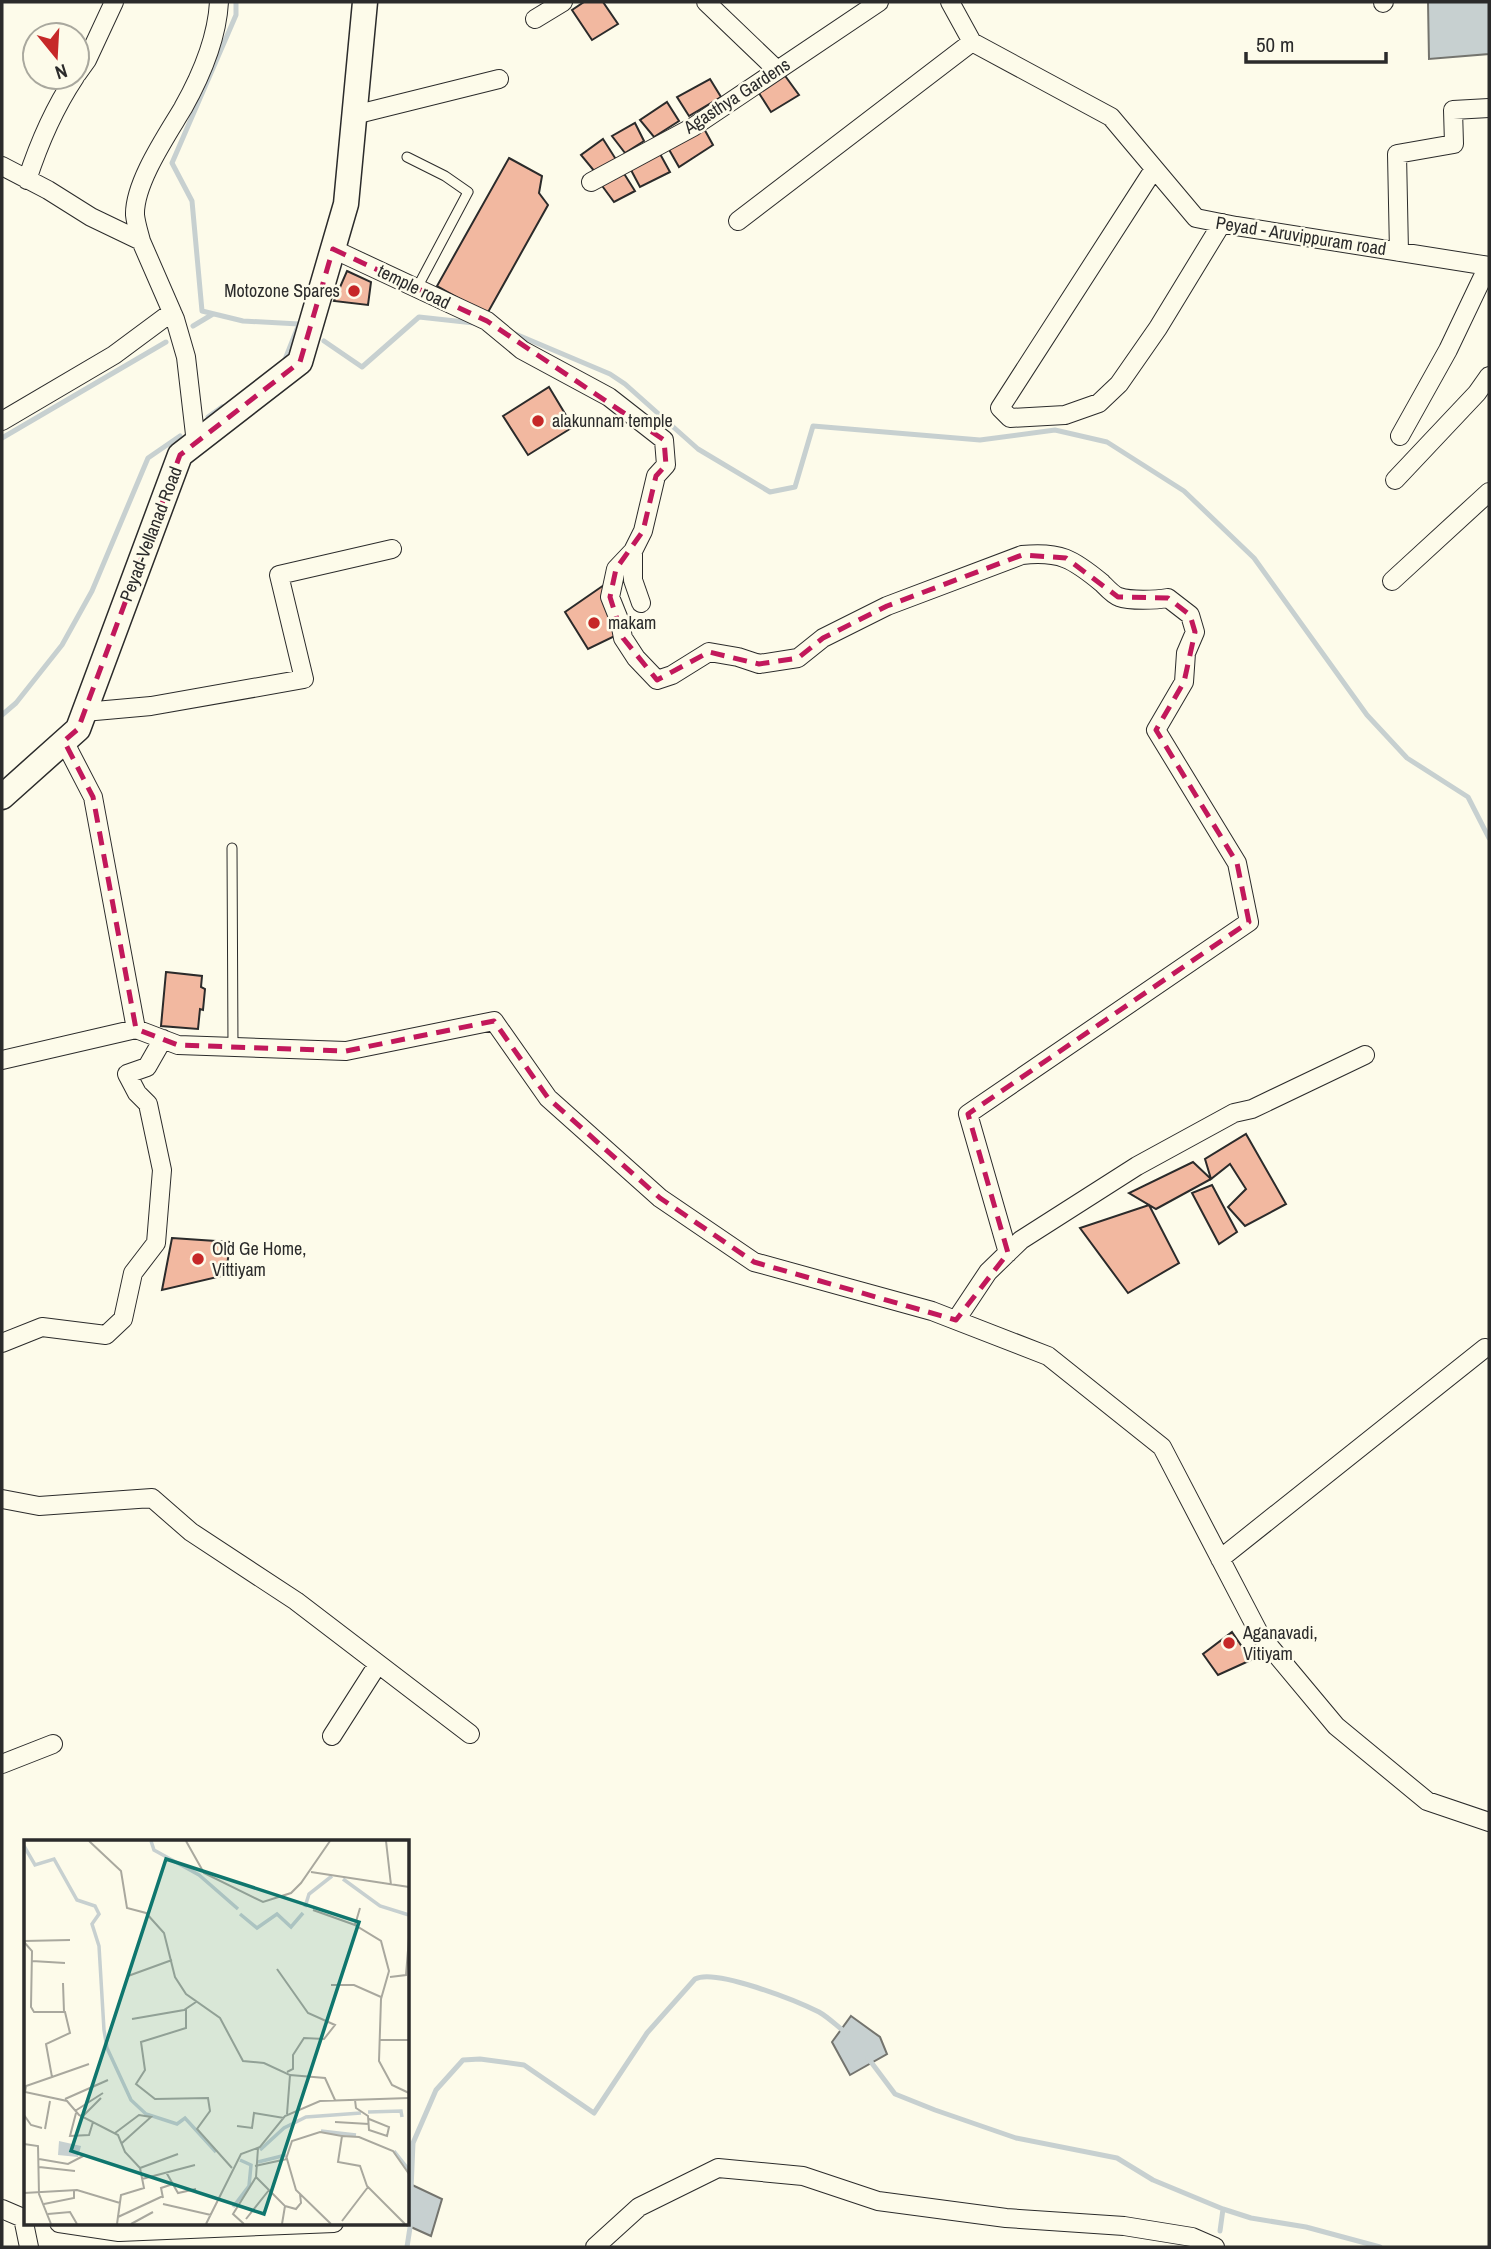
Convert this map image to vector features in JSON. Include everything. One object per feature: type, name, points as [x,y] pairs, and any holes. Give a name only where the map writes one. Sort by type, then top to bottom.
[{"type":"main road","name":"Peyad-Vellanad Road","points":[[2,797],[78,729],[180,456],[300,362],[342,253],[365,2]]},
{"type":"street","points":[[91,51],[114,2]]},
{"type":"street","points":[[196,443],[186,357],[172,312],[141,242],[135,214],[155,152],[184,106],[212,43],[219,2]]},
{"type":"street","points":[[535,19],[563,2]]},
{"type":"street","points":[[706,2],[778,70]]},
{"type":"street","name":"Agasthya Gardens","points":[[591,182],[692,127],[879,2]]},
{"type":"street","points":[[738,221],[972,42],[950,2]]},
{"type":"street","name":"Peyad - Aruvippuram road","points":[[972,42],[1111,117],[1196,218],[1488,266]]},
{"type":"street","points":[[354,115],[499,79]]},
{"type":"street","points":[[27,180],[41,137],[65,91]]},
{"type":"street","points":[[1399,252],[1398,154],[1454,144],[1453,110],[1489,108]]},
{"type":"street","points":[[2,166],[141,242]]},
{"type":"street","points":[[1154,169],[1000,408],[1010,418],[1065,415],[1099,403],[1119,384],[1158,328],[1222,223]]},
{"type":"street","name":"temple road","points":[[342,253],[486,322],[546,365],[609,397],[664,440],[666,465],[656,476],[648,516],[633,551],[616,569],[610,597],[623,638],[636,658],[657,680],[672,675],[709,652],[759,664],[798,658],[822,638],[887,606],[1022,555],[1046,552],[1081,566],[1118,597],[1155,600],[1168,598],[1190,615],[1195,632],[1186,653],[1184,682],[1156,730],[1237,863],[1248,922],[968,1114],[1008,1253]]},
{"type":"street","points":[[1400,436],[1448,349],[1488,266]]},
{"type":"street","points":[[2,421],[114,355],[172,312]]},
{"type":"street","points":[[1395,480],[1477,393],[1489,376]]},
{"type":"street","points":[[1392,581],[1489,492]]},
{"type":"street","points":[[84,712],[151,706],[304,679],[279,575],[392,549]]},
{"type":"street","points":[[633,551],[633,580],[641,603]]},
{"type":"street","points":[[64,741],[93,797],[136,1029]]},
{"type":"street","points":[[2,1060],[136,1029],[178,1045],[346,1051],[494,1021],[548,1098],[660,1198],[754,1262],[932,1311],[1048,1356],[1162,1447],[1260,1635],[1336,1726],[1427,1801],[1489,1822]]},
{"type":"street","points":[[2,1343],[42,1327],[106,1335],[123,1319],[133,1273],[156,1243],[162,1170],[148,1104],[137,1093],[127,1074],[147,1067],[163,1039]]},
{"type":"street","points":[[957,1320],[988,1272],[1021,1240],[1137,1166],[1234,1113],[1252,1109],[1365,1055]]},
{"type":"street","points":[[1220,1559],[1485,1348]]},
{"type":"street","points":[[2,1499],[39,1506],[152,1498],[191,1532],[296,1601],[470,1734]]},
{"type":"street","points":[[332,1736],[379,1664]]},
{"type":"street","points":[[2,1764],[53,1744]]},
{"type":"street","points":[[595,2247],[639,2207],[718,2168],[803,2176],[878,2201],[1006,2218],[1124,2226],[1192,2237],[1215,2247]]},
{"type":"street","points":[[2,2210],[24,2218]]},
{"type":"street","points":[[26,2224],[29,2247]]},
{"type":"street","points":[[66,2224],[119,2232],[310,2224]]},
{"type":"lane","points":[[407,157],[445,176],[468,192],[417,288]]},
{"type":"lane","points":[[232,848],[233,1047]]},
{"type":"highlighted area","points":[[333,249],[487,321],[664,440],[666,465],[656,476],[643,531],[616,569],[610,597],[623,638],[657,680],[709,652],[759,664],[798,658],[823,638],[887,606],[1022,555],[1066,558],[1118,597],[1168,598],[1190,615],[1195,632],[1184,682],[1156,730],[1237,863],[1249,922],[968,1114],[1008,1253],[956,1320],[754,1262],[660,1198],[548,1098],[494,1021],[346,1051],[178,1045],[136,1029],[93,797],[64,741],[78,729],[180,455],[300,362]]},
{"type":"shaded area","points":[[1428,2],[1489,2],[1489,54],[1429,59]]},
{"type":"shaded area","points":[[851,2016],[880,2037],[887,2054],[850,2075],[832,2042]]},
{"type":"shaded area","points":[[410,2184],[442,2199],[431,2236],[404,2224],[410,2224]]},
{"type":"building","points":[[584,2],[603,2],[618,24],[592,40],[572,10]]},
{"type":"building","points":[[783,73],[799,95],[771,112],[757,90]]},
{"type":"building","points":[[710,79],[721,97],[689,116],[677,97]]},
{"type":"building","points":[[667,102],[679,121],[654,137],[640,120]]},
{"type":"building","points":[[635,123],[644,141],[625,153],[612,136]]},
{"type":"building","points":[[702,125],[713,145],[679,167],[667,146]]},
{"type":"building","points":[[603,139],[617,161],[595,172],[581,155]]},
{"type":"building","points":[[659,152],[670,172],[640,187],[631,170]]},
{"type":"building","points":[[509,158],[542,176],[539,193],[548,205],[487,314],[437,286]]},
{"type":"building","points":[[623,172],[635,191],[614,202],[600,183]]},
{"type":"building","name":"Motozone Spares","points":[[347,271],[371,282],[368,305],[334,301]]},
{"type":"building","name":"alakunnam temple","points":[[549,387],[573,427],[528,455],[503,416]]},
{"type":"building","name":"makam","points":[[604,585],[619,634],[588,649],[565,612]]},
{"type":"building","points":[[166,972],[202,976],[201,987],[205,989],[198,1029],[161,1026]]},
{"type":"building","points":[[1246,1134],[1286,1204],[1245,1226],[1228,1207],[1246,1189],[1230,1164],[1211,1179],[1205,1159]]},
{"type":"building","points":[[1193,1162],[1211,1179],[1156,1209],[1129,1193]]},
{"type":"building","points":[[1212,1185],[1237,1232],[1219,1244],[1192,1193]]},
{"type":"building","points":[[1149,1205],[1179,1263],[1128,1293],[1080,1228]]},
{"type":"building","name":"Old Ge Home, Vittiyam","points":[[172,1238],[230,1242],[226,1275],[162,1290]]},
{"type":"building","name":"Aganavadi, Vitiyam","points":[[1232,1632],[1251,1660],[1218,1675],[1203,1654]]},
{"type":"waterway","points":[[236,2],[236,15],[172,163],[192,201],[202,311],[243,321],[299,324],[284,362]]},
{"type":"waterway","points":[[193,326],[213,314]]},
{"type":"waterway","points":[[324,341],[362,367],[419,317],[474,323]]},
{"type":"waterway","points":[[513,333],[610,374],[625,384],[698,449],[770,492],[795,487],[813,426],[980,440],[1055,430],[1107,442],[1184,491],[1254,558],[1367,715],[1407,758],[1468,797],[1489,838]]},
{"type":"waterway","points":[[2,438],[166,342]]},
{"type":"waterway","points":[[208,417],[222,407]]},
{"type":"waterway","points":[[2,715],[16,703],[62,645],[92,591],[148,458],[180,436]]},
{"type":"waterway","points":[[411,2190],[413,2143],[436,2090],[463,2060],[480,2059],[524,2065],[594,2113],[647,2033],[695,1979],[705,1977],[756,1987],[793,2001],[819,2012],[845,2032]]},
{"type":"waterway","points":[[868,2058],[895,2094],[935,2110],[1016,2138],[1117,2158],[1153,2180],[1251,2218],[1306,2227],[1380,2247]]},
{"type":"waterway","points":[[1220,2231],[1223,2209]]},
{"type":"waterway","points":[[407,2247],[411,2221]]},
{"type":"place","name":"Motozone Spares","points":[[354,291]]},
{"type":"place","name":"alakunnam temple","points":[[538,421]]},
{"type":"place","name":"makam","points":[[594,623]]},
{"type":"place","name":"Old Ge Home, Vittiyam","points":[[198,1259]]},
{"type":"place","name":"Aganavadi, Vitiyam","points":[[1229,1643]]}]
